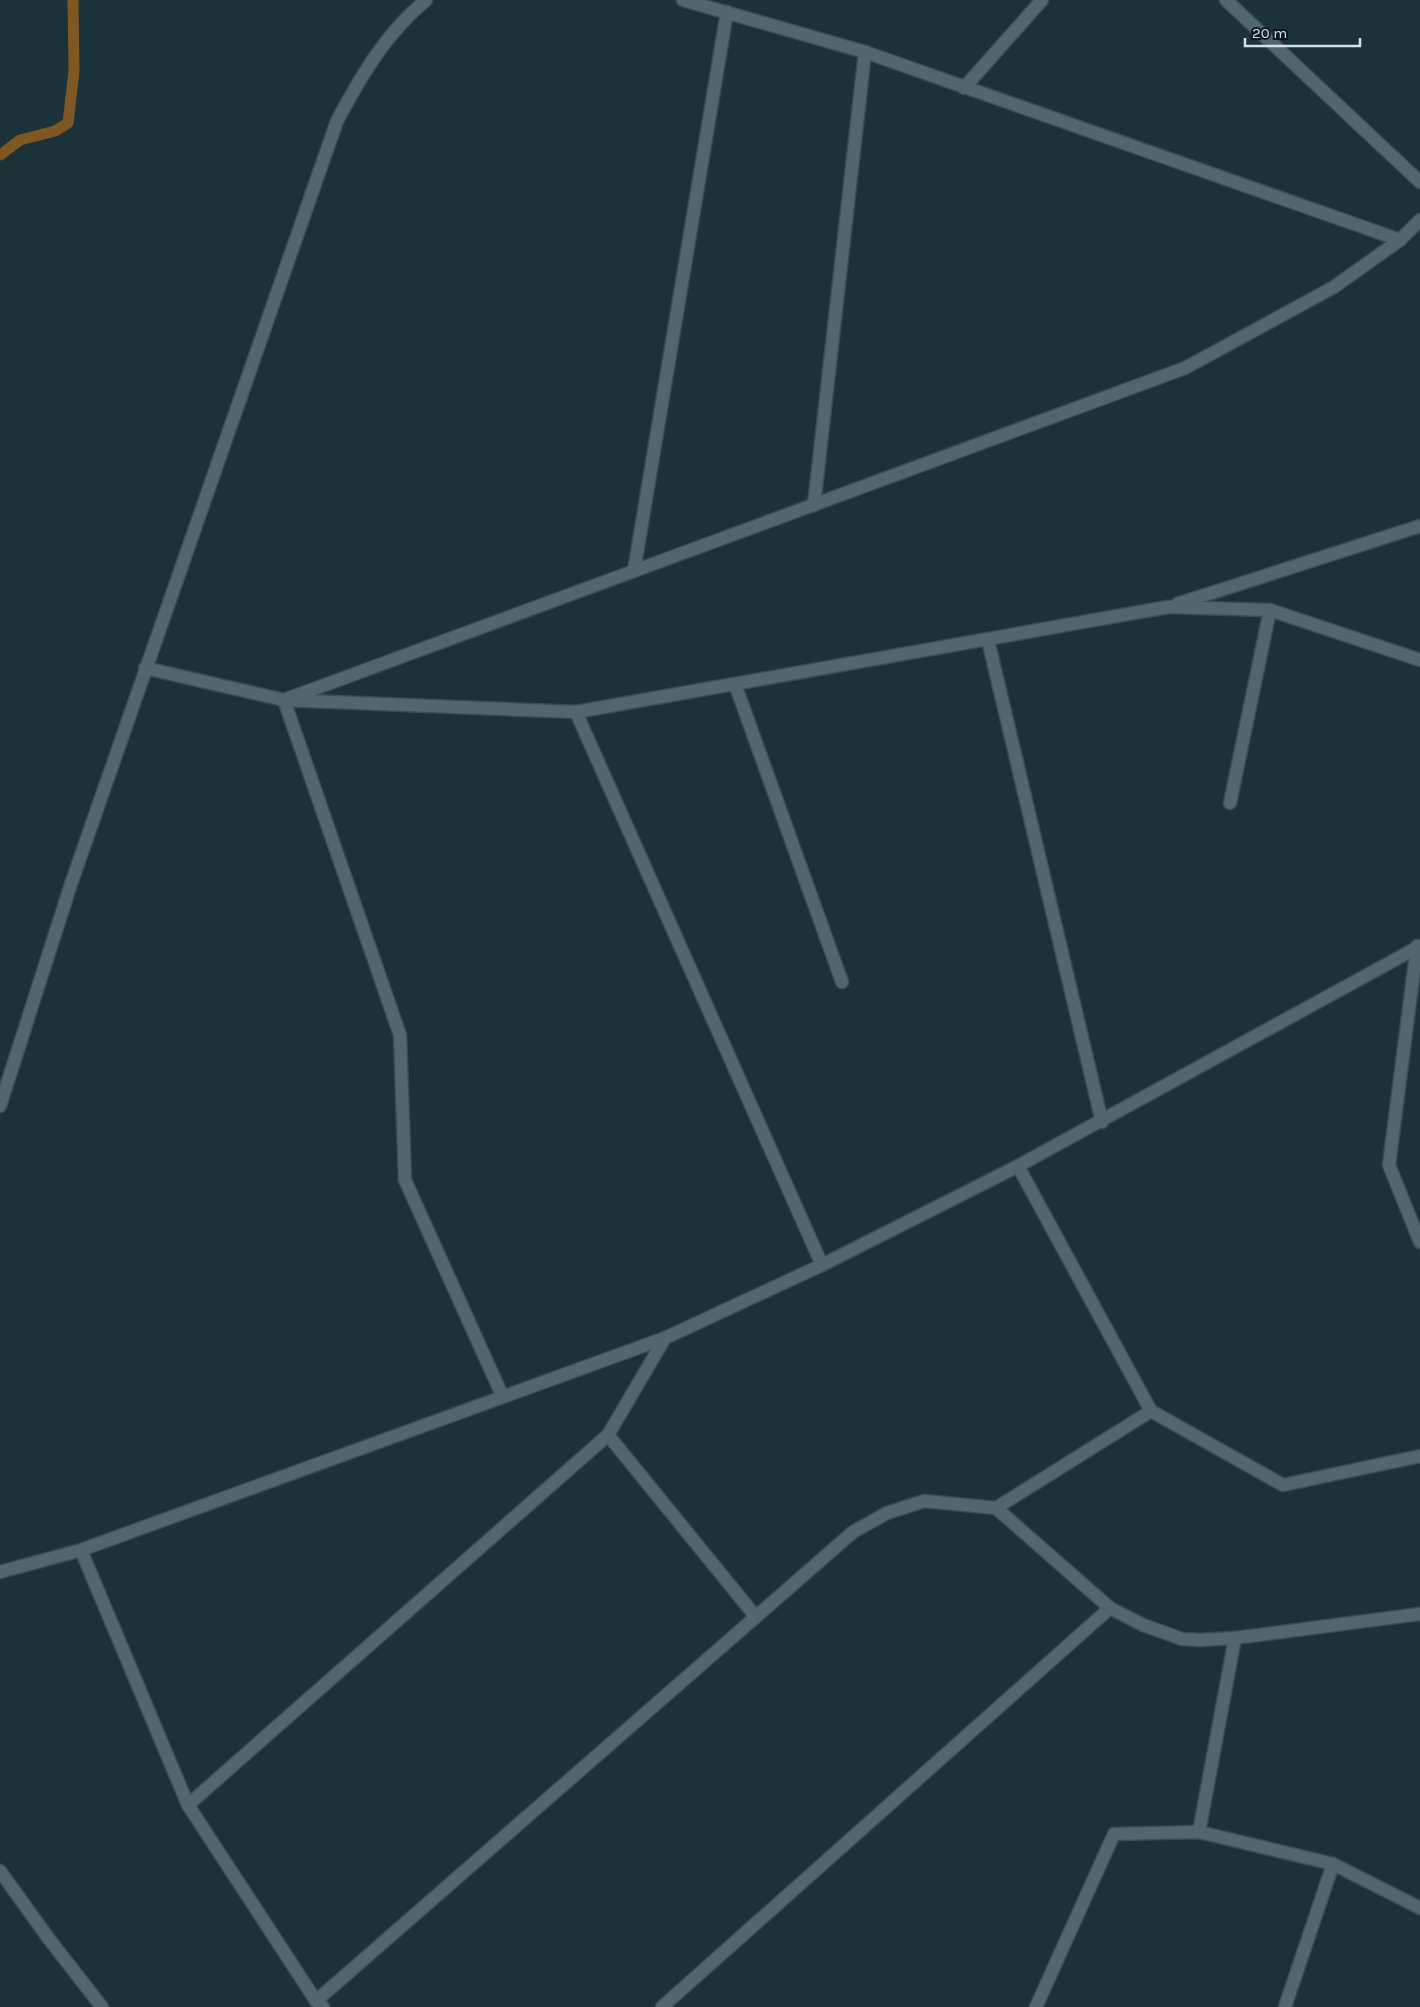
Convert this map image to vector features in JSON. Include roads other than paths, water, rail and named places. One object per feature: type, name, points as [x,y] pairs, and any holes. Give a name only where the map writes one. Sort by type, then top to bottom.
[{"type":"street","points":[[0,1106],[71,884],[337,121],[356,85],[384,43],[426,0]]},
{"type":"street","points":[[683,0],[865,52],[1400,240]]},
{"type":"street","points":[[964,88],[1042,0]]},
{"type":"street","points":[[1226,0],[1420,182]]},
{"type":"street","points":[[634,571],[727,12]]},
{"type":"street","points":[[814,505],[865,52]]},
{"type":"street","points":[[284,700],[1185,368],[1334,287],[1400,240],[1420,220]]},
{"type":"street","points":[[145,668],[284,700],[576,712],[1168,607],[1420,526]]},
{"type":"street","points":[[1168,607],[1270,610],[1420,660]]},
{"type":"street","points":[[1230,803],[1270,610]]},
{"type":"street","points":[[988,640],[1102,1122]]},
{"type":"street","points":[[734,684],[842,982]]},
{"type":"street","points":[[284,700],[400,1035],[405,1180],[502,1396]]},
{"type":"street","points":[[576,712],[822,1266]]},
{"type":"street","points":[[0,1572],[81,1550],[665,1338],[822,1266],[1018,1166],[1102,1122],[1418,946]]},
{"type":"street","points":[[1418,946],[1389,1165],[1420,1242]]},
{"type":"street","points":[[1018,1166],[1151,1411],[1283,1485],[1420,1456]]},
{"type":"street","points":[[188,1805],[608,1435],[665,1338]]},
{"type":"street","points":[[996,1508],[1151,1411]]},
{"type":"street","points":[[608,1435],[756,1617]]},
{"type":"street","points":[[81,1550],[188,1805],[319,2004],[853,1532],[887,1513],[924,1501],[996,1508],[1110,1608],[1143,1625],[1182,1639],[1235,1638],[1420,1614]]},
{"type":"street","points":[[662,2007],[1110,1608]]},
{"type":"street","points":[[1199,1832],[1235,1638]]},
{"type":"street","points":[[1036,2007],[1114,1834],[1199,1832],[1333,1864],[1420,1908]]},
{"type":"street","points":[[1285,2007],[1333,1864]]},
{"type":"street","points":[[0,1870],[49,1939],[102,2007]]},
{"type":"waterway","points":[[0,155],[20,140],[55,131],[68,123],[74,71],[73,0]]}]
